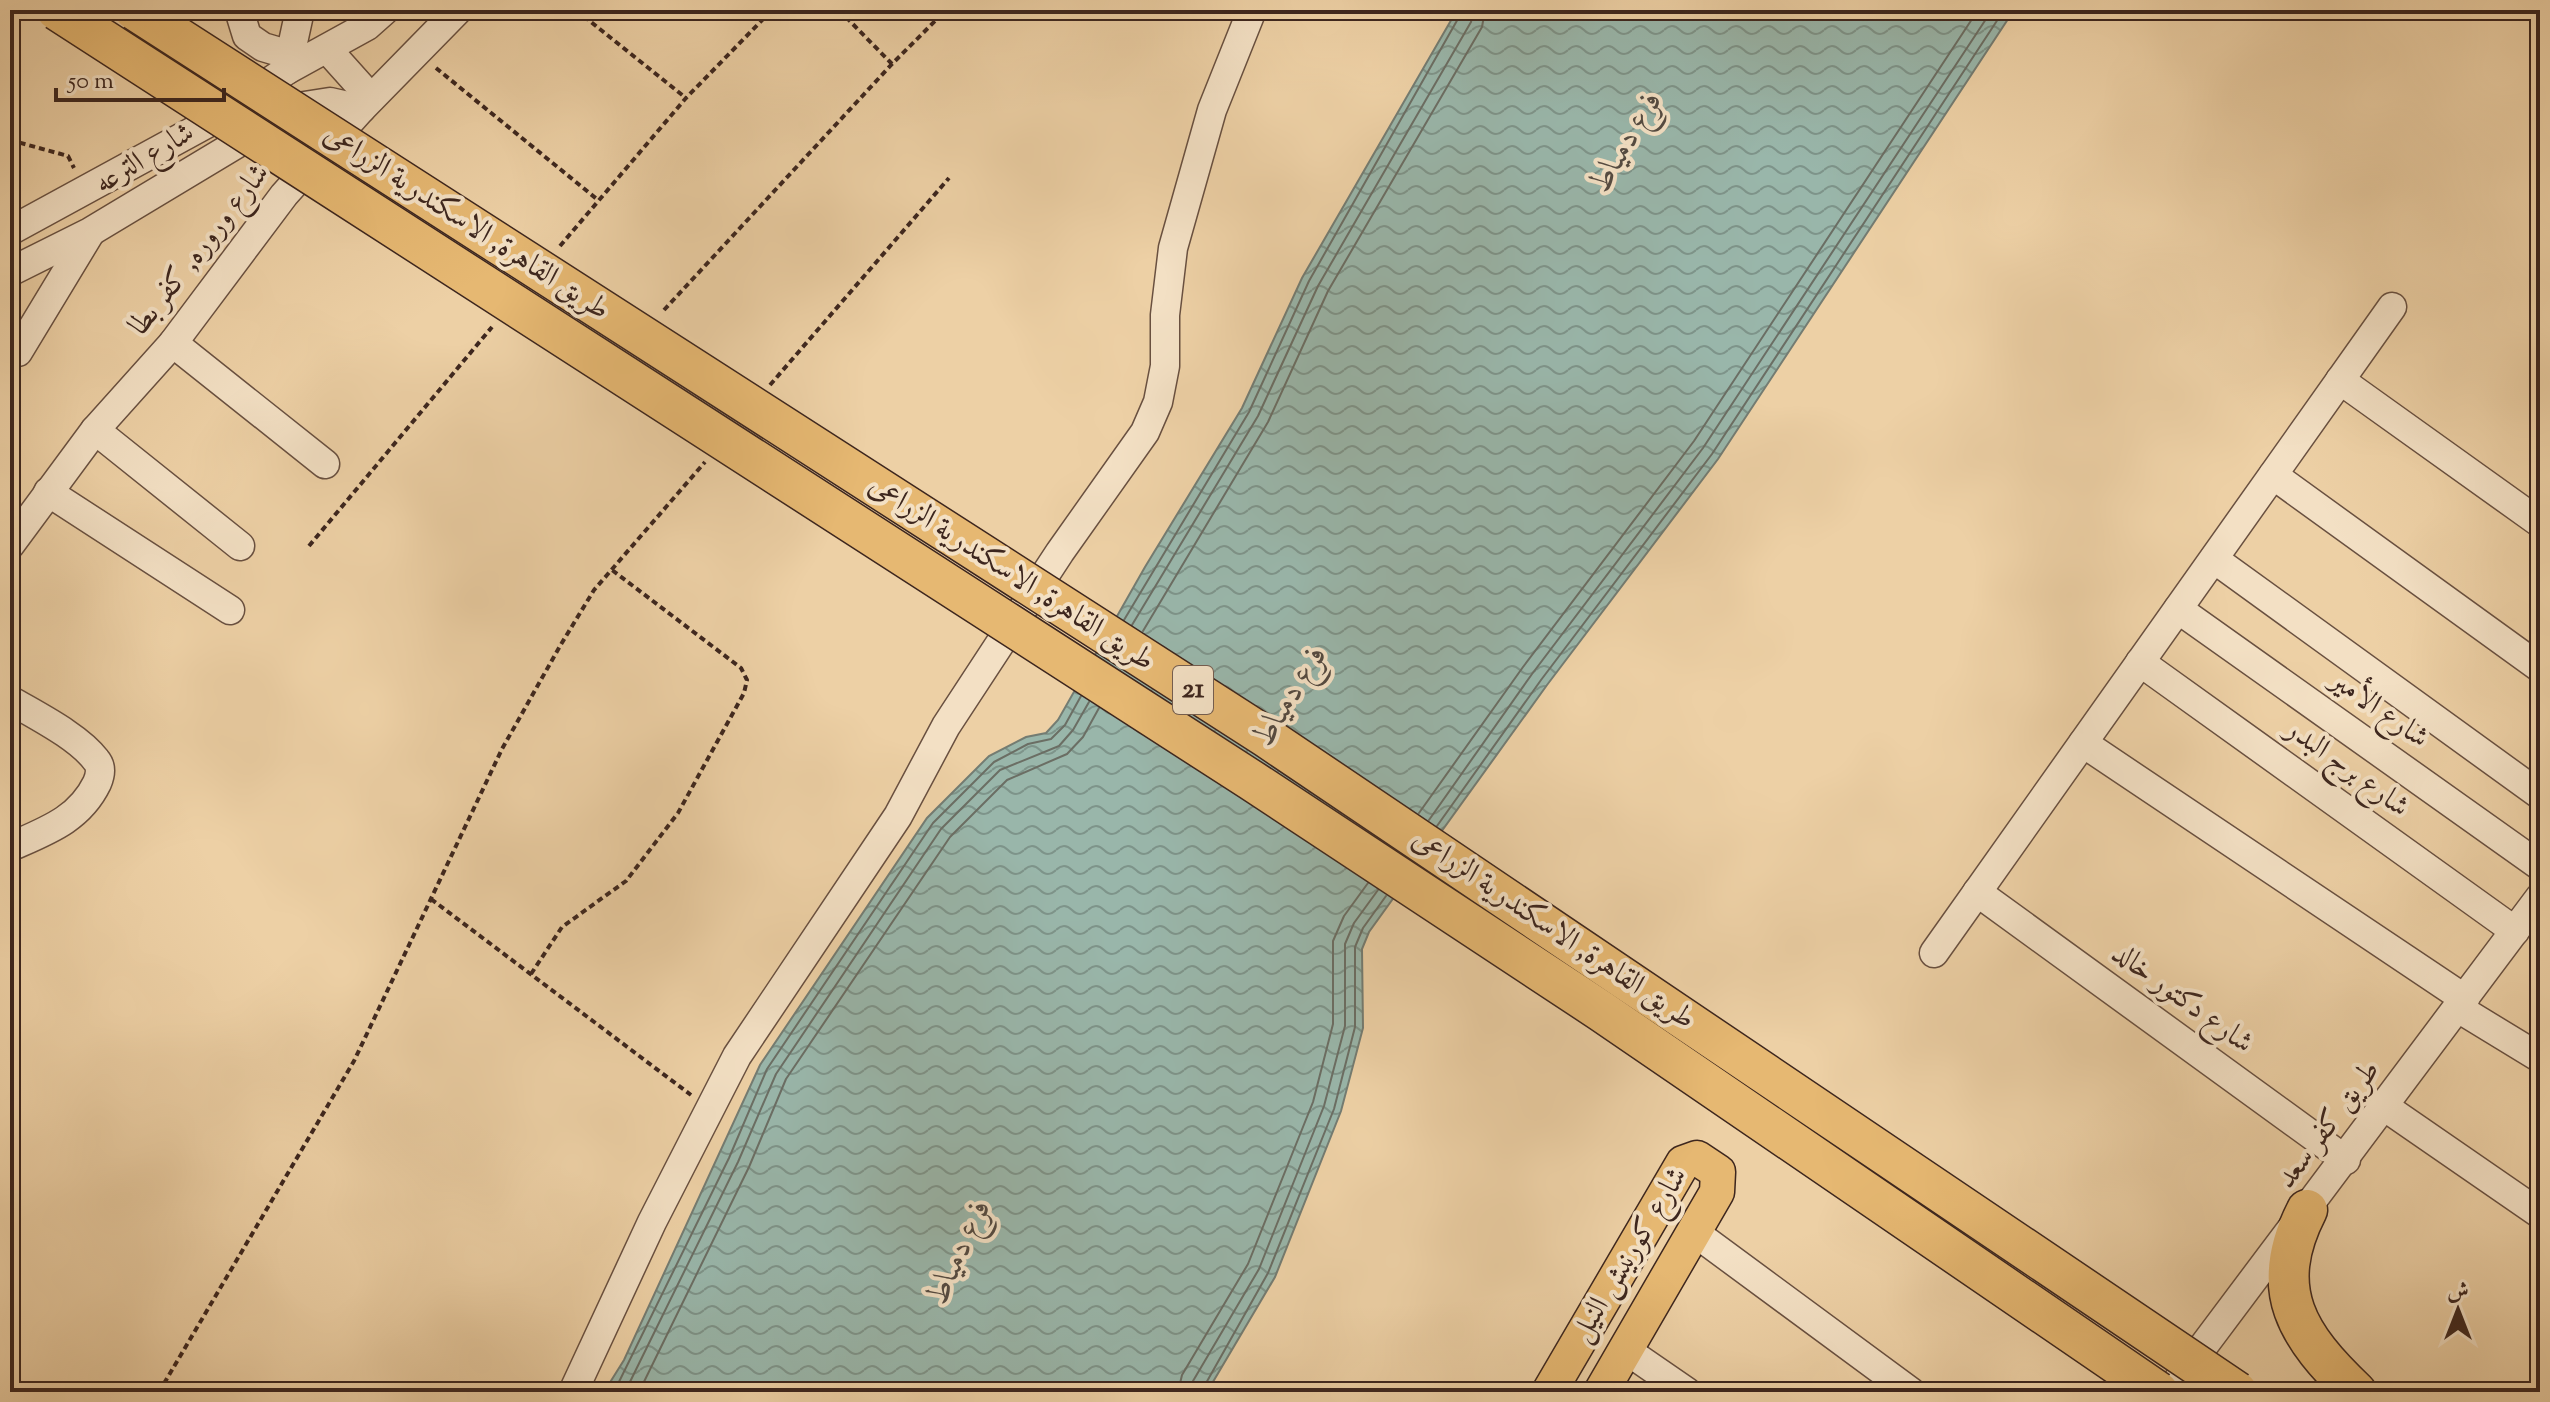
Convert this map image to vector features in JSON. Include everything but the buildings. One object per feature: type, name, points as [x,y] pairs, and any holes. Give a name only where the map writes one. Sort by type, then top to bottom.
[{"type":"highway","name":"طريق القاهرة, الاسكندرية الزراعى","points":[[57,10],[1251,780],[1601,1011],[2158,1392]]},
{"type":"highway","name":"طريق القاهرة, الاسكندرية الزراعى","points":[[135,10],[1266,737],[2237,1392]]},
{"type":"highway","points":[[2307,1210],[2290,1260],[2295,1313],[2313,1349],[2356,1392]]},
{"type":"main road","name":"شارع كورنيش النيل","points":[[1549,1392],[1683,1163],[1691,1157],[1718,1172],[1717,1192],[1601,1392]]},
{"type":"street","points":[[239,10],[247,36],[289,63],[300,10]]},
{"type":"street","name":"شارع وروره, كفر بطا","points":[[10,545],[95,430],[173,343],[284,195],[366,104],[458,10]]},
{"type":"street","points":[[573,1392],[710,1109],[758,1023],[898,816],[946,726],[1060,552],[1145,432],[1158,402],[1165,366],[1165,315],[1173,248],[1212,110],[1252,10]]},
{"type":"street","name":"شارع الترعه","points":[[10,231],[208,123],[289,63],[328,50],[374,15]]},
{"type":"street","points":[[328,50],[366,104]]},
{"type":"street","name":"شارع الترعه","points":[[11,273],[90,232],[298,107],[330,102],[366,104]]},
{"type":"street","points":[[18,352],[90,232]]},
{"type":"street","points":[[1934,953],[2392,307]]},
{"type":"street","points":[[173,343],[325,464]]},
{"type":"street","points":[[2340,380],[2540,523]]},
{"type":"street","points":[[95,430],[240,546]]},
{"type":"street","points":[[2273,475],[2540,668]]},
{"type":"street","points":[[48,492],[230,610]]},
{"type":"street","points":[[2214,559],[2540,795]]},
{"type":"street","name":"شارع الأمير","points":[[2178,609],[2540,866]]},
{"type":"street","name":"شارع برج البدر","points":[[2140,662],[2515,931]]},
{"type":"street","points":[[10,700],[60,730],[96,760],[100,777],[87,803],[74,815],[10,847]]},
{"type":"street","points":[[2083,743],[2540,1058]]},
{"type":"street","name":"شارع دكتور خالد","points":[[1977,892],[2346,1160]]},
{"type":"street","name":"طريق كفر سعد","points":[[2169,1392],[2346,1160],[2540,897]]},
{"type":"street","points":[[2385,1107],[2540,1214]]},
{"type":"street","points":[[1694,1232],[1911,1392]]},
{"type":"street","points":[[1626,1350],[1687,1392]]},
{"type":"path","points":[[576,10],[686,98]]},
{"type":"path","points":[[559,248],[686,98],[772,10]]},
{"type":"path","points":[[839,10],[892,64]]},
{"type":"path","points":[[664,310],[946,10]]},
{"type":"path","points":[[416,51],[598,200]]},
{"type":"path","points":[[10,140],[68,156],[85,191]]},
{"type":"path","points":[[765,392],[949,178]]},
{"type":"path","points":[[309,546],[499,319]]},
{"type":"path","points":[[159,1392],[354,1061],[502,749],[580,612],[714,451]]},
{"type":"path","points":[[531,974],[562,927],[626,881],[669,825],[744,693],[747,680],[741,668],[612,570]]},
{"type":"path","points":[[431,899],[710,1109]]},
{"type":"water","name":"فرع دمياط","points":[[1457,10],[2014,10],[1718,459],[1547,685],[1369,932],[1362,949],[1363,1028],[1341,1111],[1275,1277],[1207,1392],[604,1392],[624,1360],[760,1065],[927,818],[989,756],[1026,737],[1046,733],[1058,720],[1145,567],[1242,408],[1302,278]]}]
